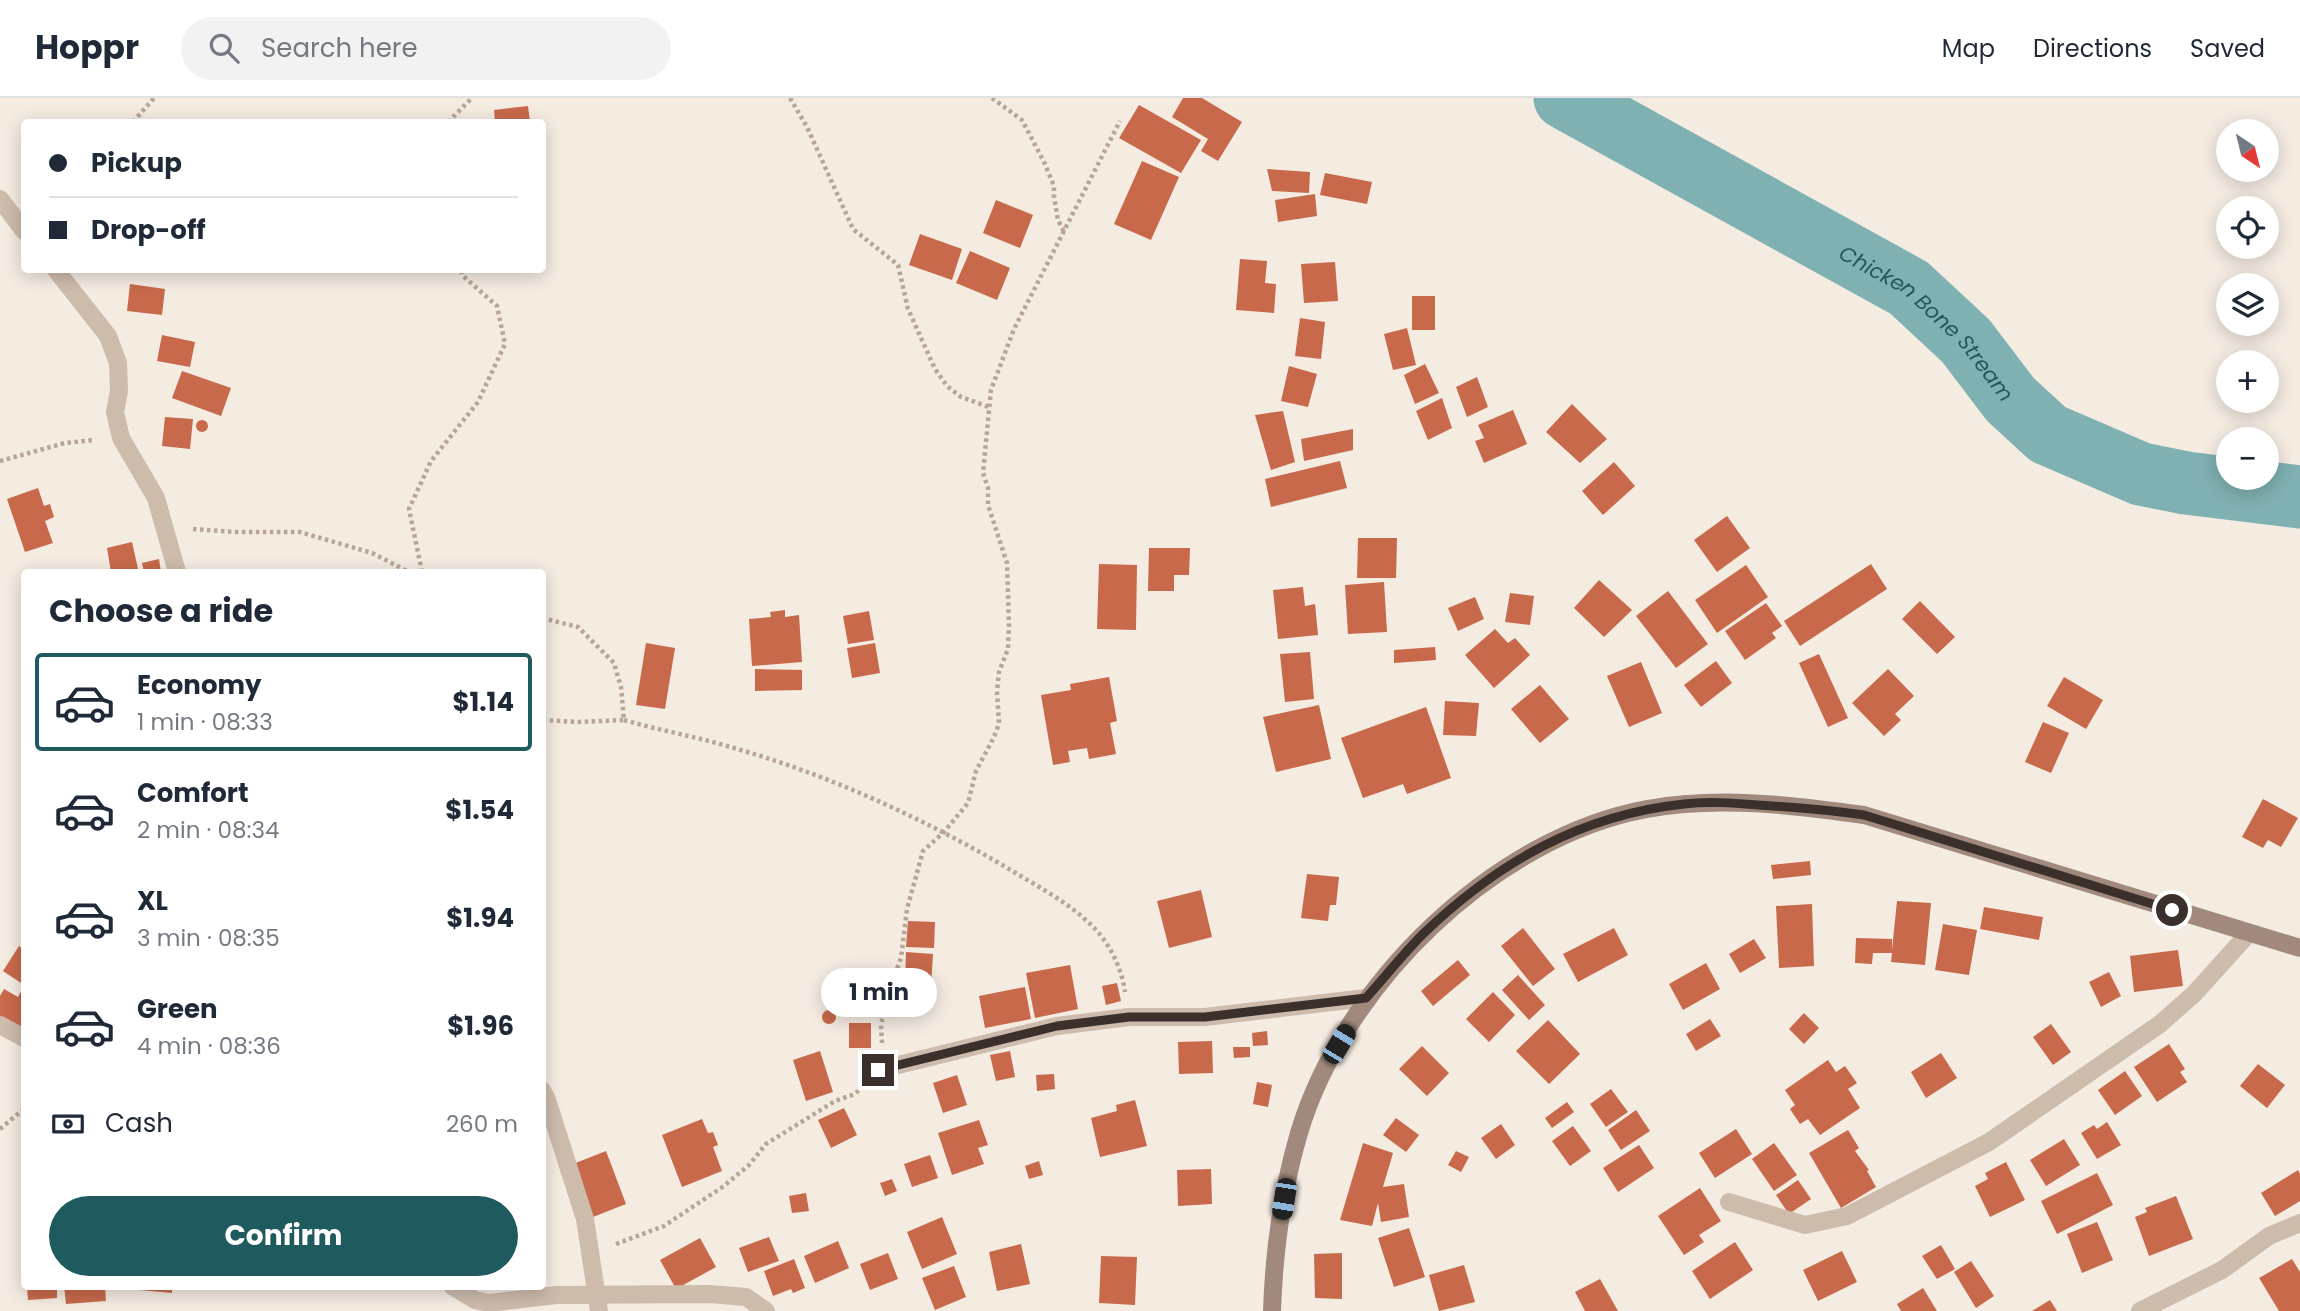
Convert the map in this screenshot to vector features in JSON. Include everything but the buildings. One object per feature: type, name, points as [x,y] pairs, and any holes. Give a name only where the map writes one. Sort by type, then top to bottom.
[{"type":"street","points":[[0,199],[21,227]]},
{"type":"street","points":[[58,273],[108,336],[118,363],[119,391],[115,412],[121,438],[156,499],[176,569]]},
{"type":"street","points":[[1272,1311],[1274,1260],[1299,1132],[1325,1068],[1366,998],[1422,935],[1486,880],[1551,840],[1608,818],[1686,803],[1815,808],[1864,815],[2300,948]]},
{"type":"street","points":[[1729,1202],[1804,1225],[1847,1216],[1859,1210],[1989,1142],[2160,1024],[2194,993],[2249,933]]},
{"type":"street","points":[[878,1070],[1057,1026],[1129,1017],[1205,1017],[1366,998]]},
{"type":"street","points":[[0,1025],[21,1036]]},
{"type":"street","points":[[546,1098],[585,1219],[598,1302]]},
{"type":"street","points":[[2140,1311],[2222,1270],[2269,1236],[2300,1223]]},
{"type":"street","points":[[459,1290],[475,1300],[489,1303],[527,1297],[598,1302],[709,1294],[746,1297],[766,1311]]},
{"type":"path","points":[[137,119],[155,98]]},
{"type":"path","points":[[451,119],[472,98]]},
{"type":"path","points":[[790,98],[807,127],[853,229],[898,265],[908,310],[935,369],[947,386],[961,397],[989,407]]},
{"type":"path","points":[[992,98],[1022,120],[1054,186],[1058,220],[1064,233]]},
{"type":"path","points":[[592,1260],[621,1241],[664,1226],[724,1186],[749,1165],[766,1144],[835,1101],[855,1094],[878,1070],[883,1056],[881,1025],[901,958],[907,909],[923,851],[944,832],[968,803],[976,771],[995,737],[999,724],[997,691],[999,672],[1008,649],[1009,624],[1007,563],[988,505],[988,488],[983,473],[991,390],[1014,329],[1120,121]]},
{"type":"path","points":[[421,569],[409,509],[431,461],[478,402],[505,344],[497,306],[462,273]]},
{"type":"path","points":[[0,461],[65,443],[121,438]]},
{"type":"path","points":[[164,527],[233,532],[300,532],[372,553],[404,569]]},
{"type":"path","points":[[546,619],[578,627],[614,663],[621,687],[624,720]]},
{"type":"path","points":[[546,720],[624,720],[727,746],[814,775],[944,832],[1060,899],[1096,929],[1111,950],[1124,981],[1129,1017]]},
{"type":"path","points":[[0,1129],[21,1111]]},
{"type":"waterway","name":"Chicken Bone Stream","points":[[1565,98],[1909,288],[1966,341],[2010,399],[2048,434],[2141,474],[2186,483],[2300,497]]},
{"type":"route","points":[[878,1070],[1057,1026],[1129,1017],[1205,1017],[1366,998],[1422,935],[1486,880],[1551,840],[1608,818],[1686,803],[1815,808],[1864,815],[2172,910]]}]
